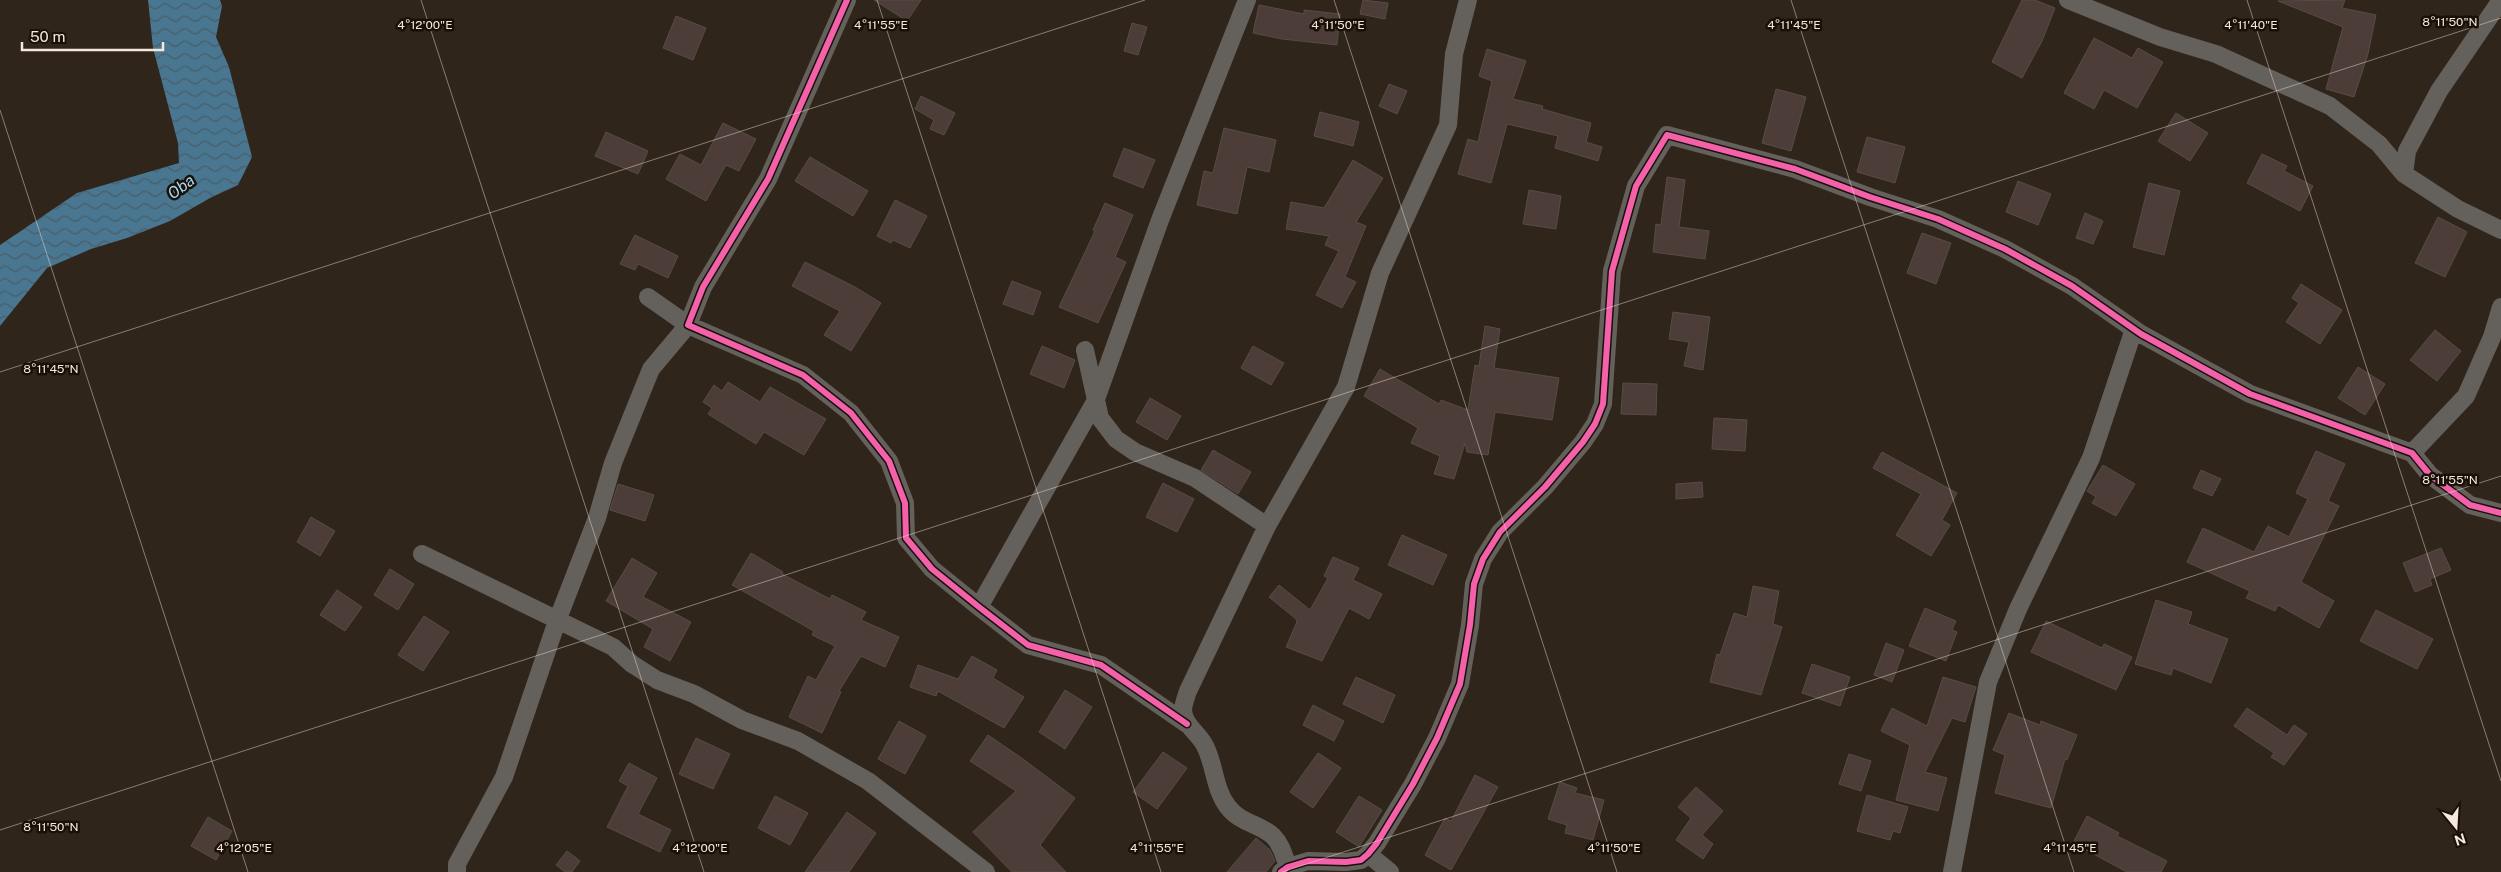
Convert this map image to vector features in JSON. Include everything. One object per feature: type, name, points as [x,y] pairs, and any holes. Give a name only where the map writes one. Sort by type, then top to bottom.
[{"type":"street","points":[[473,872],[457,868],[504,777],[557,620],[597,518],[612,463],[651,368],[688,325],[703,287],[768,179],[847,0]]},
{"type":"street","points":[[979,607],[1095,402],[1160,220],[1246,0]]},
{"type":"street","points":[[1187,724],[1183,710],[1188,691],[1267,526],[1346,387],[1380,273],[1448,125],[1454,54],[1468,0]]},
{"type":"street","points":[[2068,0],[2160,37],[2216,54],[2330,106],[2379,144],[2404,174],[2458,209],[2501,230]]},
{"type":"street","points":[[2404,174],[2407,151],[2439,91],[2501,0]]},
{"type":"street","points":[[648,297],[688,325],[804,375],[851,413],[889,461],[905,503],[906,538],[932,569],[1028,645],[1101,665],[1187,724],[1203,743],[1212,762],[1216,782],[1227,807],[1242,821],[1272,835],[1282,849],[1284,870],[1308,861],[1346,862],[1361,860],[1368,854],[1414,784],[1437,738],[1460,684],[1474,584],[1483,559],[1500,532],[1545,487],[1595,424],[1603,404],[1612,271],[1636,186],[1667,134],[1795,169],[1870,197],[1938,219],[2005,248],[2072,286],[2134,329],[2250,394],[2412,453],[2430,476],[2470,505],[2501,513]]},
{"type":"street","points":[[2412,453],[2466,396],[2492,337],[2501,308]]},
{"type":"street","points":[[1952,872],[1988,682],[2018,609],[2090,458],[2134,329]]},
{"type":"street","points":[[1085,350],[1100,418],[1116,439],[1135,452],[1195,478],[1267,526]]},
{"type":"street","points":[[422,554],[474,577],[613,647],[632,664],[657,680],[694,694],[742,720],[798,741],[868,781],[986,872]]},
{"type":"street","points":[[1368,854],[1390,872]]},
{"type":"water","name":"Oba","points":[[148,0],[220,0],[222,6],[216,37],[229,67],[252,157],[238,185],[210,198],[170,221],[127,238],[91,249],[47,268],[0,326],[0,245],[77,193],[179,163],[178,143],[153,48]]},
{"type":"building","points":[[874,0],[921,0],[907,21]]},
{"type":"building","points":[[1363,0],[1388,3],[1385,19],[1360,14]]},
{"type":"building","points":[[2022,0],[2035,0],[2055,8],[2042,41],[2022,78],[1992,62]]},
{"type":"building","points":[[2345,0],[2342,8],[2376,15],[2368,54],[2354,97],[2326,89],[2343,27],[2278,1]]},
{"type":"building","points":[[1259,5],[1304,14],[1304,10],[1340,14],[1337,45],[1282,39],[1253,33]]},
{"type":"building","points":[[676,16],[706,28],[693,60],[663,48]]},
{"type":"building","points":[[1132,23],[1147,27],[1138,55],[1124,51]]},
{"type":"building","points":[[2094,38],[2132,58],[2138,48],[2163,62],[2137,108],[2104,90],[2094,109],[2064,93]]},
{"type":"building","points":[[1487,49],[1526,61],[1513,99],[1543,106],[1542,109],[1591,123],[1586,142],[1602,147],[1598,161],[1555,148],[1558,136],[1507,124],[1491,183],[1458,174],[1468,139],[1478,142],[1492,81],[1479,76]]},
{"type":"building","points":[[1389,84],[1407,91],[1397,114],[1379,106]]},
{"type":"building","points":[[1776,89],[1806,97],[1791,151],[1762,143]]},
{"type":"building","points":[[921,96],[955,113],[944,135],[930,129],[934,120],[915,109]]},
{"type":"building","points":[[1320,112],[1359,122],[1353,146],[1314,136]]},
{"type":"building","points":[[2176,113],[2208,133],[2190,161],[2158,141]]},
{"type":"building","points":[[723,123],[756,139],[739,171],[726,165],[706,201],[666,179],[680,154],[701,165]]},
{"type":"building","points":[[1224,128],[1276,140],[1269,172],[1247,167],[1237,214],[1197,205],[1204,171],[1213,173]]},
{"type":"building","points":[[606,132],[648,151],[638,174],[595,156]]},
{"type":"building","points":[[1867,137],[1905,147],[1895,183],[1857,172]]},
{"type":"building","points":[[1124,148],[1155,160],[1143,188],[1113,176]]},
{"type":"building","points":[[2262,154],[2287,166],[2284,171],[2313,186],[2300,211],[2247,183]]},
{"type":"building","points":[[810,157],[868,191],[853,216],[795,181]]},
{"type":"building","points":[[1353,160],[1383,178],[1356,222],[1366,226],[1345,277],[1356,282],[1342,308],[1316,295],[1339,251],[1325,245],[1329,236],[1286,229],[1291,202],[1324,208]]},
{"type":"building","points":[[1667,177],[1685,180],[1679,227],[1709,231],[1705,259],[1653,252],[1656,224],[1661,225]]},
{"type":"building","points":[[2018,181],[2051,194],[2038,225],[2006,212]]},
{"type":"building","points":[[2149,183],[2180,191],[2164,255],[2133,247]]},
{"type":"building","points":[[1529,190],[1561,196],[1556,229],[1523,224]]},
{"type":"building","points":[[895,200],[927,216],[910,248],[893,240],[891,243],[877,236]]},
{"type":"building","points":[[1105,203],[1133,215],[1115,257],[1126,262],[1098,323],[1059,307],[1095,231],[1093,230]]},
{"type":"building","points":[[2085,213],[2103,221],[2093,244],[2076,238]]},
{"type":"building","points":[[2438,217],[2467,232],[2445,277],[2415,263]]},
{"type":"building","points":[[1922,233],[1951,243],[1936,284],[1907,273]]},
{"type":"building","points":[[635,235],[678,256],[668,278],[638,264],[635,270],[620,264]]},
{"type":"building","points":[[805,262],[855,287],[881,303],[851,351],[824,335],[840,311],[792,286]]},
{"type":"building","points":[[1012,281],[1041,292],[1033,315],[1003,304]]},
{"type":"building","points":[[2301,284],[2342,310],[2320,344],[2286,322],[2299,303],[2292,298]]},
{"type":"building","points":[[1673,312],[1710,317],[1703,370],[1684,366],[1689,342],[1669,339]]},
{"type":"building","points":[[1485,326],[1500,329],[1494,368],[1559,378],[1552,420],[1495,412],[1488,455],[1467,452],[1465,443],[1454,479],[1434,474],[1440,456],[1411,443],[1418,428],[1364,396],[1380,369],[1439,404],[1441,400],[1468,410],[1475,365],[1479,366]]},
{"type":"building","points":[[2435,330],[2461,351],[2437,381],[2410,360]]},
{"type":"building","points":[[1042,346],[1075,360],[1064,388],[1030,374]]},
{"type":"building","points":[[1253,346],[1284,363],[1271,385],[1241,368]]},
{"type":"building","points":[[2358,367],[2385,384],[2365,415],[2338,398]]},
{"type":"building","points":[[728,382],[760,402],[770,387],[826,419],[804,455],[764,432],[756,444],[708,414],[712,408],[703,402],[714,385],[722,391]]},
{"type":"building","points":[[1623,383],[1657,384],[1656,415],[1621,414]]},
{"type":"building","points":[[1150,398],[1181,416],[1167,440],[1136,422]]},
{"type":"building","points":[[1714,418],[1747,420],[1745,451],[1712,449]]},
{"type":"building","points":[[1213,450],[1251,472],[1238,494],[1201,470]]},
{"type":"building","points":[[2316,451],[2345,464],[2328,501],[2339,506],[2301,582],[2334,601],[2319,628],[2278,605],[2275,611],[2246,598],[2250,591],[2187,562],[2203,528],[2254,552],[2268,526],[2289,537],[2308,499],[2296,493]]},
{"type":"building","points":[[1882,452],[1957,493],[1942,520],[1950,525],[1931,556],[1896,535],[1921,494],[1873,468]]},
{"type":"building","points":[[2103,465],[2135,484],[2116,516],[2092,503],[2096,497],[2087,491]]},
{"type":"building","points":[[2201,470],[2221,479],[2212,496],[2193,488]]},
{"type":"building","points":[[1702,482],[1703,497],[1676,499],[1676,484]]},
{"type":"building","points":[[1163,483],[1194,499],[1177,532],[1146,517]]},
{"type":"building","points":[[618,484],[654,495],[645,521],[610,510]]},
{"type":"building","points":[[311,517],[335,531],[320,556],[297,542]]},
{"type":"building","points":[[1402,535],[1447,555],[1433,585],[1388,565]]},
{"type":"building","points":[[2441,548],[2451,570],[2430,579],[2432,585],[2415,592],[2403,563]]},
{"type":"building","points":[[751,553],[783,572],[782,574],[830,599],[832,595],[866,612],[861,620],[899,637],[885,667],[861,656],[839,691],[841,692],[822,733],[789,717],[808,676],[816,680],[835,646],[812,635],[814,631],[732,585]]},
{"type":"building","points":[[1333,557],[1359,568],[1353,580],[1382,594],[1369,619],[1349,608],[1322,661],[1286,647],[1297,622],[1296,619],[1269,597],[1279,585],[1310,610],[1328,578],[1324,576]]},
{"type":"building","points":[[632,558],[657,573],[643,597],[691,622],[670,661],[644,647],[653,629],[606,601]]},
{"type":"building","points":[[390,569],[414,584],[398,610],[374,595]]},
{"type":"building","points":[[1753,586],[1779,591],[1773,624],[1782,627],[1761,695],[1710,682],[1717,654],[1720,655],[1734,613],[1747,617]]},
{"type":"building","points":[[337,590],[362,607],[345,631],[320,615]]},
{"type":"building","points":[[2156,600],[2192,612],[2188,624],[2228,639],[2211,683],[2173,668],[2171,675],[2135,664]]},
{"type":"building","points":[[1925,608],[1956,621],[1952,630],[1957,632],[1946,661],[1909,646]]},
{"type":"building","points":[[2376,610],[2433,639],[2417,669],[2360,641]]},
{"type":"building","points":[[424,616],[449,632],[423,671],[398,655]]},
{"type":"building","points":[[2046,621],[2102,648],[2104,644],[2132,657],[2116,690],[2031,652]]},
{"type":"building","points":[[1886,643],[1904,650],[1892,682],[1874,675]]},
{"type":"building","points":[[972,656],[997,670],[993,678],[1024,697],[1004,728],[938,691],[936,696],[910,687],[918,665],[958,679]]},
{"type":"building","points":[[1812,664],[1850,677],[1840,706],[1802,693]]},
{"type":"building","points":[[1356,677],[1395,695],[1383,723],[1343,704]]},
{"type":"building","points":[[1943,677],[1976,687],[1965,722],[1952,718],[1925,772],[1947,778],[1938,811],[1896,800],[1910,745],[1881,731],[1892,708],[1927,726]]},
{"type":"building","points":[[1065,690],[1092,707],[1065,749],[1039,732]]},
{"type":"building","points":[[1313,705],[1344,721],[1334,741],[1303,725]]},
{"type":"building","points":[[2247,708],[2287,735],[2294,725],[2307,734],[2284,765],[2271,757],[2274,753],[2234,726]]},
{"type":"building","points":[[2009,713],[2040,725],[2041,721],[2077,735],[2067,760],[2065,759],[2051,808],[1995,793],[2005,755],[1993,750]]},
{"type":"building","points":[[899,721],[926,736],[905,774],[878,759]]},
{"type":"building","points":[[988,735],[1075,798],[1040,845],[1066,872],[1012,872],[973,832],[1016,791],[970,761]]},
{"type":"building","points":[[696,738],[730,754],[713,789],[679,774]]},
{"type":"building","points":[[1163,752],[1187,768],[1157,809],[1133,792]]},
{"type":"building","points":[[1318,753],[1341,768],[1313,808],[1290,792]]},
{"type":"building","points":[[1849,754],[1871,761],[1861,791],[1839,784]]},
{"type":"building","points":[[629,763],[657,778],[638,814],[671,830],[660,852],[607,827],[628,786],[619,781]]},
{"type":"building","points":[[1475,775],[1498,787],[1451,870],[1425,855],[1445,818],[1451,821]]},
{"type":"building","points":[[1560,782],[1577,788],[1575,793],[1604,800],[1593,840],[1565,833],[1567,825],[1548,819]]},
{"type":"building","points":[[1696,787],[1723,811],[1702,835],[1713,844],[1703,859],[1676,840],[1691,818],[1678,807]]},
{"type":"building","points":[[1867,795],[1908,807],[1900,833],[1893,831],[1890,840],[1857,831]]},
{"type":"building","points":[[775,796],[808,813],[790,845],[758,828]]},
{"type":"building","points":[[1359,796],[1382,810],[1359,847],[1336,832]]},
{"type":"building","points":[[847,812],[876,833],[849,872],[805,872]]},
{"type":"building","points":[[2087,816],[2119,833],[2117,836],[2167,861],[2161,872],[2127,872],[2073,843]]},
{"type":"building","points":[[208,817],[232,831],[216,860],[191,846]]},
{"type":"building","points":[[1256,838],[1270,850],[1275,861],[1266,872],[1227,872]]},
{"type":"building","points":[[567,851],[580,861],[572,872],[565,872],[556,865]]},
{"type":"cycle path","points":[[847,0],[768,179],[703,287],[688,325],[803,375],[851,413],[889,461],[905,503],[906,538],[932,569],[979,607],[1028,645],[1101,665],[1187,724]]},
{"type":"cycle path","points":[[1281,872],[1288,867],[1308,861],[1346,862],[1361,860],[1377,843],[1413,784],[1437,738],[1460,684],[1470,625],[1474,584],[1483,559],[1500,532],[1545,487],[1583,442],[1595,424],[1603,404],[1612,271],[1636,186],[1667,135],[1795,169],[1870,197],[1938,219],[2005,249],[2072,286],[2141,334],[2250,394],[2412,453],[2430,475],[2470,505],[2501,513]]}]
